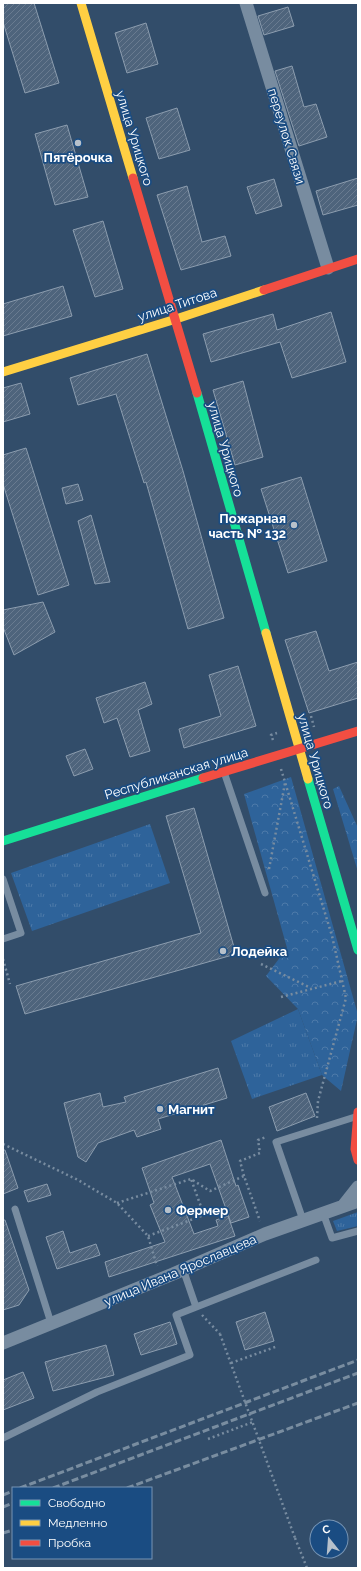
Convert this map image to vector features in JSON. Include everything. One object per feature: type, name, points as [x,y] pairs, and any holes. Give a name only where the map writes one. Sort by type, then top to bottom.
[{"type":"street","name":"улица Урицкого","points":[[81,3],[176,319],[293,729],[358,950]]},
{"type":"street","name":"переулок Связи","points":[[246,3],[328,268]]},
{"type":"street","name":"улица Титова","points":[[3,372],[176,319],[358,259]]},
{"type":"street","name":"Республиканская улица","points":[[3,841],[358,731]]},
{"type":"street","points":[[358,1112],[355,1149],[358,1160]]},
{"type":"street","points":[[342,1206],[358,1187]]},
{"type":"street","name":"улица Ивана Ярославцева","points":[[3,1343],[265,1234],[358,1201]]},
{"type":"lane","points":[[224,772],[264,893]]},
{"type":"lane","points":[[3,879],[20,933],[3,939]]},
{"type":"lane","points":[[303,1220],[276,1142],[358,1116]]},
{"type":"lane","points":[[15,1209],[51,1323]]},
{"type":"lane","points":[[323,1213],[332,1238],[358,1231]]},
{"type":"lane","points":[[3,1438],[97,1392],[190,1355],[176,1315],[316,1260]]},
{"type":"lane","points":[[183,1269],[197,1307]]},
{"type":"path","points":[[310,1120],[317,1118],[318,1101],[346,998],[332,936],[271,735],[313,724]]},
{"type":"path","points":[[269,871],[285,782]]},
{"type":"path","points":[[3,959],[10,984]]},
{"type":"path","points":[[261,964],[312,989]]},
{"type":"path","points":[[281,997],[342,981]]},
{"type":"path","points":[[265,1234],[240,1161],[260,1153],[258,1140],[273,1134]]},
{"type":"path","points":[[3,1144],[78,1180],[117,1203],[148,1236],[161,1278]]},
{"type":"path","points":[[191,1179],[210,1191],[244,1176]]},
{"type":"path","points":[[117,1203],[191,1179]]},
{"type":"path","points":[[148,1236],[204,1215],[191,1179]]},
{"type":"path","points":[[197,1307],[201,1314],[220,1334],[307,1568]]},
{"type":"path","points":[[231,1363],[278,1346]]},
{"type":"path","points":[[208,1439],[253,1422]]},
{"type":"green space","points":[[291,777],[358,1015],[341,1091],[322,1075],[298,1009],[266,976],[287,948],[244,794]]},
{"type":"green space","points":[[339,786],[358,828],[358,872],[333,789]]},
{"type":"green space","points":[[150,824],[170,883],[32,931],[11,873]]},
{"type":"green space","points":[[298,1009],[322,1075],[252,1099],[231,1041]]},
{"type":"green space","points":[[358,1212],[358,1226],[337,1231],[333,1221]]},
{"type":"building","points":[[3,3],[34,3],[59,83],[25,93],[3,22]]},
{"type":"building","points":[[288,7],[294,26],[264,35],[258,16]]},
{"type":"building","points":[[146,23],[158,64],[127,73],[115,33]]},
{"type":"building","points":[[292,66],[304,107],[316,104],[327,137],[299,146],[275,71]]},
{"type":"building","points":[[177,108],[190,150],[159,159],[146,118]]},
{"type":"building","points":[[67,125],[88,197],[55,205],[35,134]]},
{"type":"building","points":[[358,178],[358,205],[323,215],[316,191]]},
{"type":"building","points":[[274,179],[282,206],[256,214],[247,187]]},
{"type":"building","points":[[187,186],[202,242],[225,236],[231,256],[181,270],[157,195]]},
{"type":"building","points":[[103,221],[123,289],[95,297],[73,230]]},
{"type":"building","points":[[63,286],[72,316],[3,336],[3,304]]},
{"type":"building","points":[[331,312],[346,362],[292,378],[280,342],[211,362],[203,334],[273,314],[277,330]]},
{"type":"building","points":[[147,354],[183,471],[224,618],[188,629],[146,482],[144,483],[116,394],[78,405],[70,378]]},
{"type":"building","points":[[243,381],[263,457],[235,465],[213,390]]},
{"type":"building","points":[[21,383],[30,414],[3,422],[3,388]]},
{"type":"building","points":[[26,448],[69,585],[38,595],[3,484],[3,455]]},
{"type":"building","name":"Пожарная часть № 132","points":[[301,477],[327,561],[288,573],[261,489]]},
{"type":"building","points":[[78,484],[83,500],[66,504],[62,488]]},
{"type":"building","points":[[91,515],[110,582],[95,584],[78,521]]},
{"type":"building","points":[[43,602],[55,632],[14,655],[3,627],[3,610]]},
{"type":"building","points":[[316,631],[329,671],[358,662],[358,698],[309,713],[285,640]]},
{"type":"building","points":[[238,666],[256,726],[184,748],[179,729],[221,716],[209,675]]},
{"type":"building","points":[[145,682],[152,704],[138,710],[150,751],[130,757],[117,718],[104,723],[96,698]]},
{"type":"building","points":[[85,749],[93,769],[74,776],[66,756]]},
{"type":"building","points":[[194,808],[236,954],[25,1014],[16,986],[201,933],[166,816]]},
{"type":"building","points":[[218,1068],[227,1098],[158,1119],[161,1129],[137,1137],[134,1130],[98,1143],[86,1162],[78,1157],[64,1103],[100,1093],[103,1107],[126,1102],[124,1097]]},
{"type":"building","points":[[306,1093],[315,1116],[277,1131],[269,1107]]},
{"type":"building","points":[[221,1140],[236,1186],[238,1185],[249,1217],[231,1223],[210,1164],[172,1177],[194,1234],[218,1226],[216,1220],[228,1216],[235,1236],[109,1277],[105,1262],[165,1242],[150,1205],[154,1203],[142,1168]]},
{"type":"building","points":[[3,1150],[5,1150],[18,1188],[3,1194]]},
{"type":"building","points":[[47,1184],[51,1195],[28,1202],[24,1191]]},
{"type":"building","points":[[3,1220],[5,1220],[29,1290],[19,1305],[3,1310]]},
{"type":"building","points":[[63,1231],[70,1253],[96,1244],[100,1255],[57,1269],[46,1237]]},
{"type":"building","points":[[265,1312],[274,1341],[245,1350],[236,1322]]},
{"type":"building","points":[[170,1322],[177,1344],[141,1355],[134,1334]]},
{"type":"building","points":[[106,1345],[114,1375],[53,1391],[45,1362]]},
{"type":"building","points":[[23,1372],[34,1398],[3,1410],[3,1380]]},
{"type":"railway","points":[[23,1487],[358,1360]]},
{"type":"railway","points":[[56,1487],[358,1373]]},
{"type":"railway","points":[[130,1487],[358,1403]]},
{"type":"railway","points":[[3,1495],[12,1491]]},
{"type":"railway","points":[[3,1507],[12,1503]]},
{"type":"railway","points":[[3,1533],[12,1530]]},
{"type":"traffic: fast","points":[[197,393],[266,633]]},
{"type":"traffic: fast","points":[[3,841],[203,778]]},
{"type":"traffic: fast","points":[[308,779],[358,950]]},
{"type":"traffic: slow","points":[[81,3],[133,178]]},
{"type":"traffic: slow","points":[[3,372],[176,319],[264,290]]},
{"type":"traffic: slow","points":[[266,633],[308,779]]},
{"type":"traffic: jam","points":[[133,178],[197,393]]},
{"type":"traffic: jam","points":[[264,290],[358,259]]},
{"type":"traffic: jam","points":[[203,778],[358,731]]},
{"type":"traffic: jam","points":[[358,1112],[355,1149],[358,1160]]},
{"type":"place","name":"Пятёрочка","points":[[78,143]]},
{"type":"place","name":"Пожарная часть № 132","points":[[294,525]]},
{"type":"place","name":"Лодейка","points":[[223,951]]},
{"type":"place","name":"Магнит","points":[[160,1109]]},
{"type":"place","name":"Фермер","points":[[168,1210]]}]
